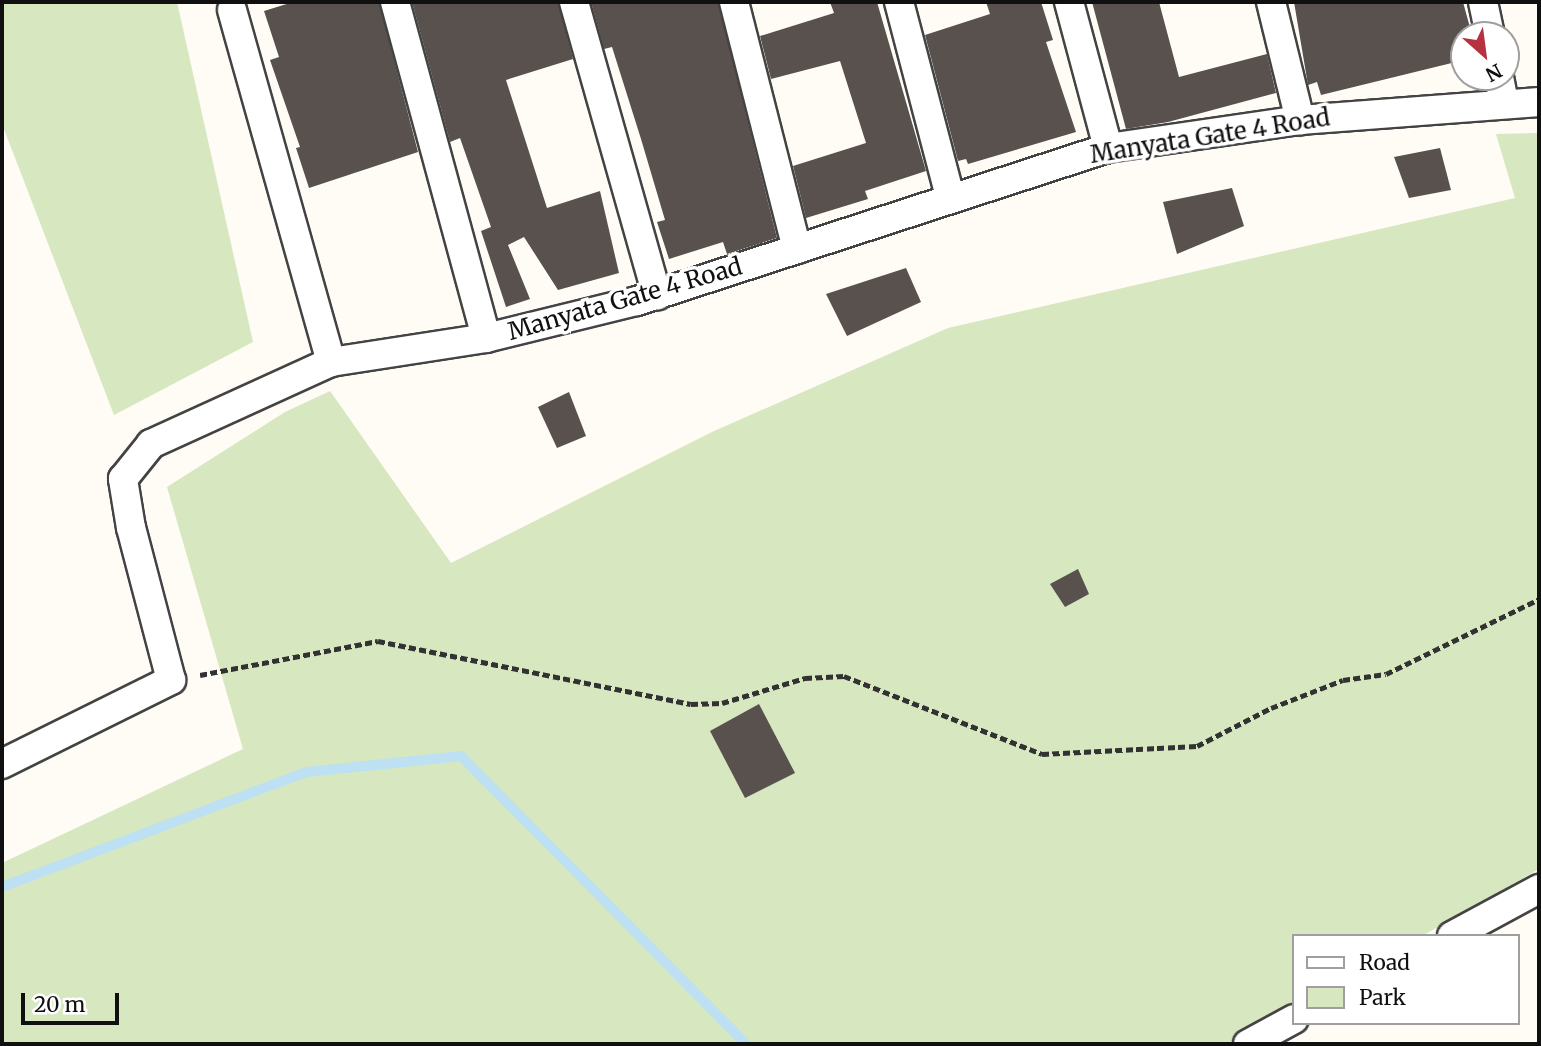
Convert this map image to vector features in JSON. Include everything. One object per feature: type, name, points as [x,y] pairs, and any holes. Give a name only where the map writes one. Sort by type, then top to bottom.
[{"type":"street","points":[[395,2],[486,338]]},
{"type":"street","points":[[575,2],[657,295]]},
{"type":"street","points":[[734,2],[797,249]]},
{"type":"street","points":[[899,2],[950,197]]},
{"type":"street","points":[[1069,2],[1108,148]]},
{"type":"street","points":[[1270,2],[1300,120]]},
{"type":"street","points":[[1483,2],[1487,21]]},
{"type":"street","points":[[232,10],[331,362]]},
{"type":"street","name":"Manyata Gate 4 Road","points":[[172,680],[131,528],[123,479],[151,444],[331,362],[486,338],[657,295],[950,197],[1108,148],[1495,91]]},
{"type":"street","name":"Manyata Gate 4 Road","points":[[1505,91],[1539,102]]},
{"type":"street","points":[[2,764],[172,680]]},
{"type":"street","points":[[1456,934],[1539,889]]},
{"type":"street","points":[[1248,1044],[1292,1021]]},
{"type":"path","points":[[172,680],[378,641],[691,704],[722,704],[805,677],[844,676],[1042,754],[1197,746],[1270,708],[1343,680],[1385,674],[1539,599]]},
{"type":"green space","points":[[2,2],[177,2],[253,342],[114,415],[2,124]]},
{"type":"green space","points":[[1539,133],[1539,869],[1425,934],[1292,934],[1292,1010],[1232,1044],[2,1044],[2,863],[243,749],[167,487],[285,412],[330,391],[451,563],[712,432],[948,328],[1515,198],[1496,134]]},
{"type":"building","points":[[293,2],[379,2],[418,152],[309,188],[296,148],[300,147],[270,60],[279,57],[264,11]]},
{"type":"building","points":[[412,2],[558,2],[573,59],[506,80],[547,208],[600,191],[619,273],[558,290],[524,237],[508,245],[530,299],[506,307],[481,231],[491,227],[460,138],[450,142]]},
{"type":"building","points":[[591,2],[718,2],[777,238],[727,254],[723,242],[669,259],[657,222],[665,220],[641,139],[612,47],[604,49]]},
{"type":"building","points":[[830,2],[877,2],[926,171],[865,191],[868,199],[806,218],[793,166],[866,143],[840,61],[771,79],[760,36],[834,13]]},
{"type":"building","points":[[986,2],[1041,2],[1053,40],[1046,42],[1076,132],[968,164],[966,159],[958,161],[925,35],[990,14]]},
{"type":"building","points":[[1092,2],[1159,2],[1179,77],[1267,54],[1276,93],[1168,122],[1126,129]]},
{"type":"building","points":[[1294,2],[1463,2],[1468,21],[1450,21],[1450,63],[1321,95],[1317,82],[1308,85]]},
{"type":"building","points":[[1440,148],[1451,190],[1409,198],[1394,157]]},
{"type":"building","points":[[1232,188],[1244,226],[1177,254],[1163,202]]},
{"type":"building","points":[[906,268],[921,302],[847,336],[826,294]]},
{"type":"building","points":[[569,392],[586,436],[557,448],[538,407]]},
{"type":"building","points":[[1078,569],[1089,594],[1065,607],[1050,584]]},
{"type":"building","points":[[759,704],[795,773],[745,798],[710,731]]},
{"type":"waterway","points":[[2,887],[307,772],[461,756],[746,1044]]}]
